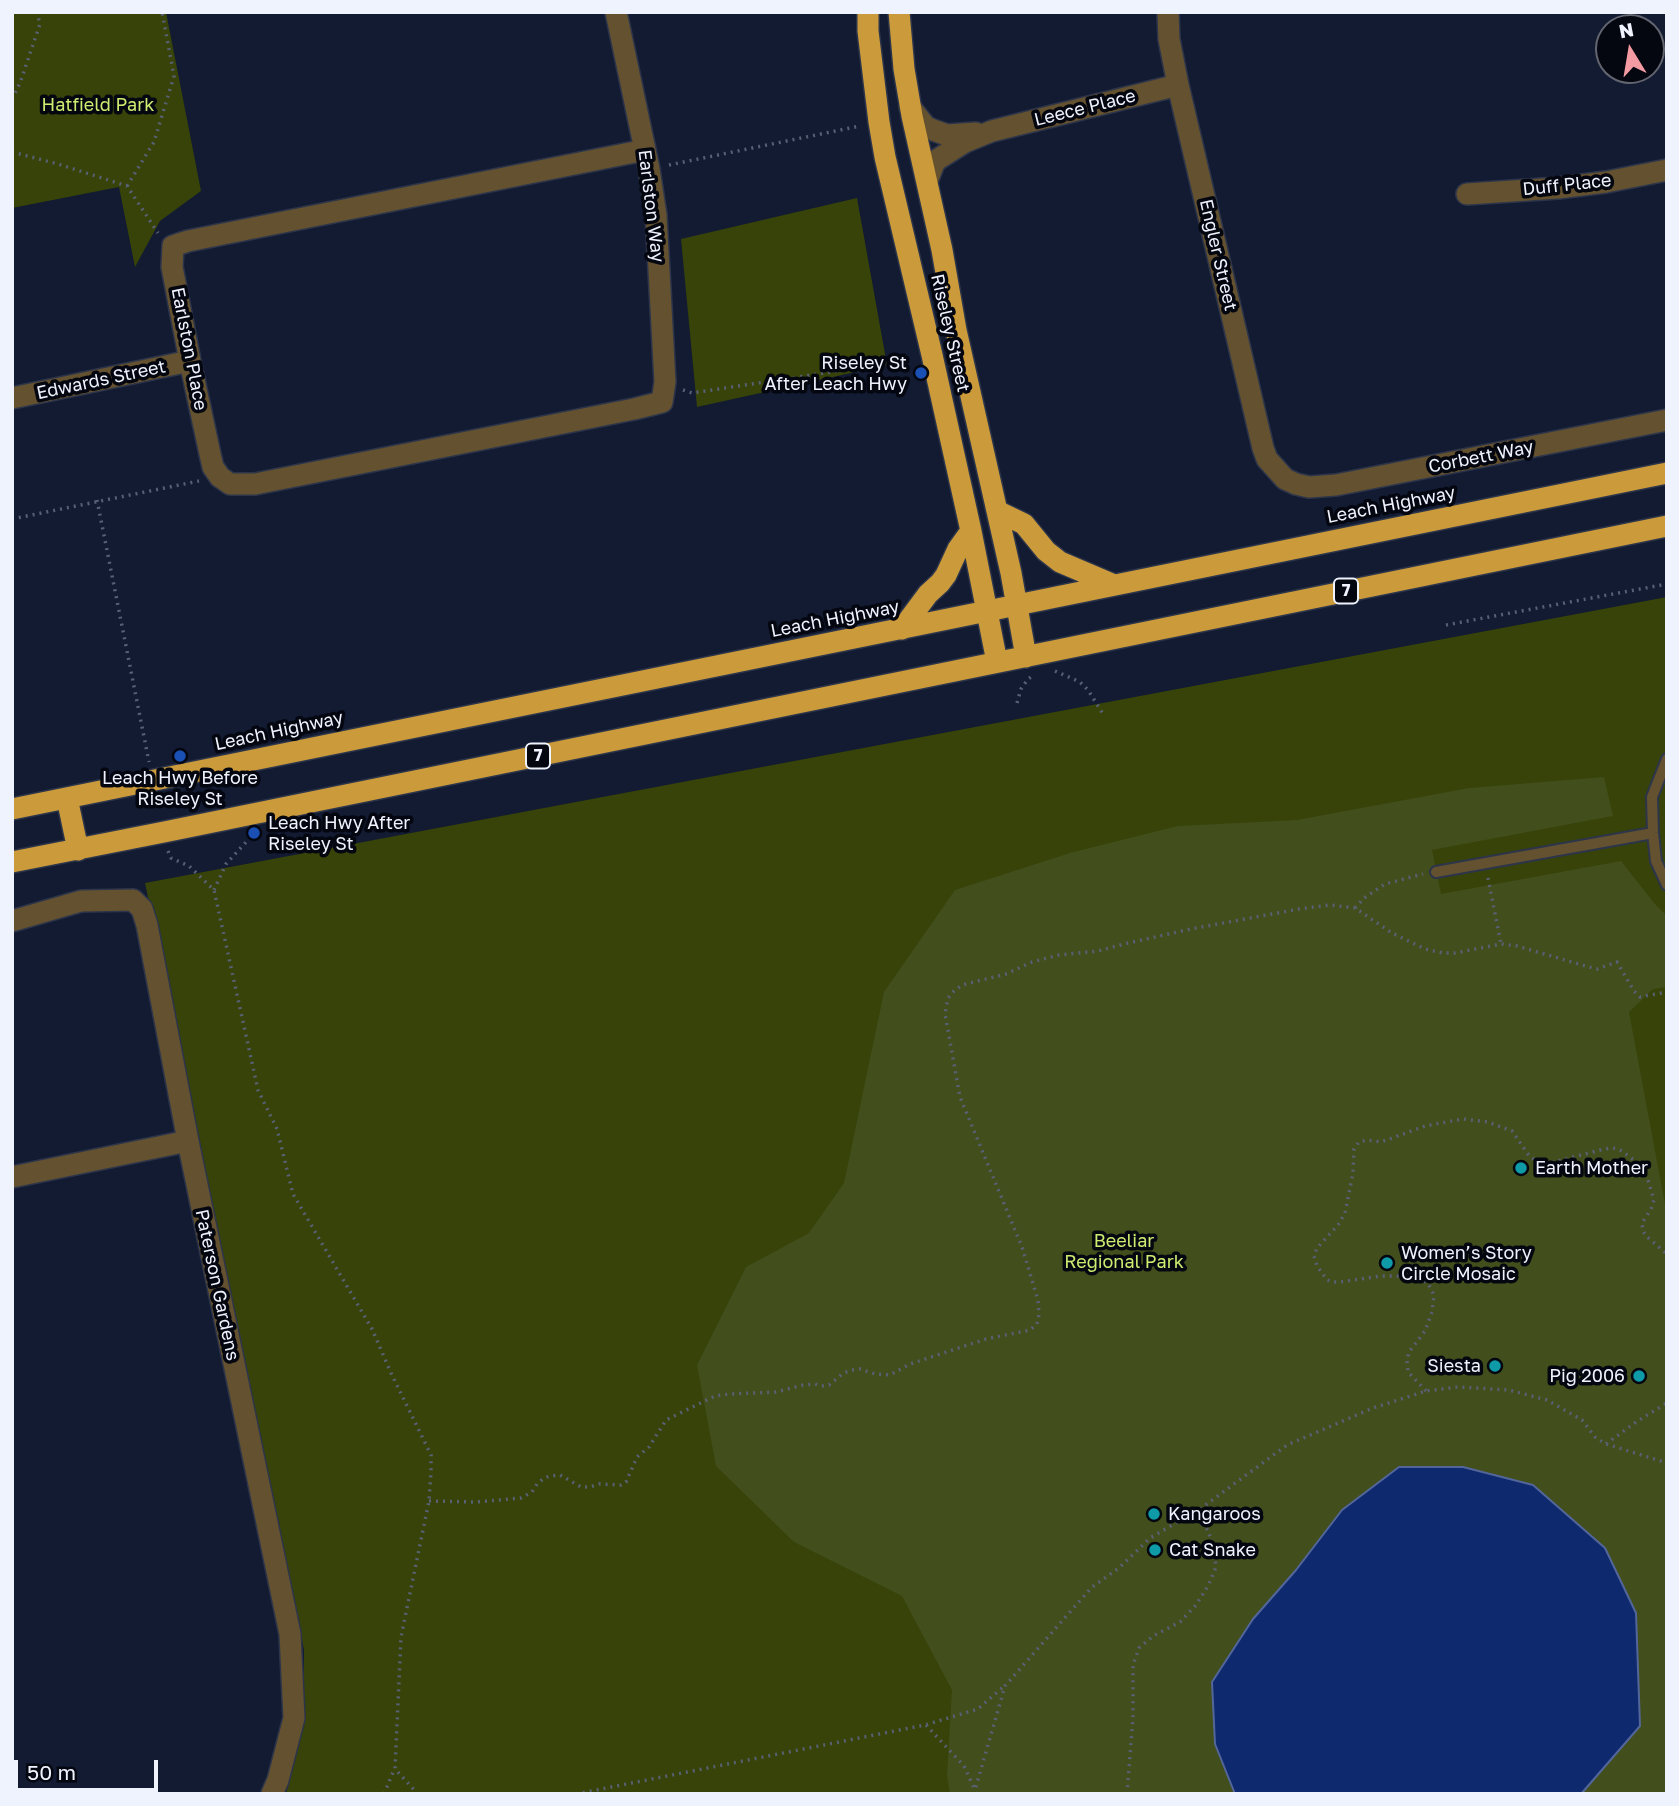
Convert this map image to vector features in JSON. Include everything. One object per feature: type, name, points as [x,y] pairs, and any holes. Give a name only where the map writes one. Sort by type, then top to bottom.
[{"type":"highway","name":"Riseley Street","points":[[868,12],[868,31],[885,158],[929,342],[997,662]]},
{"type":"highway","name":"Riseley Street","points":[[898,12],[910,107],[1026,657]]},
{"type":"highway","name":"Leach Highway","points":[[12,809],[1667,473]]},
{"type":"highway","points":[[997,511],[1024,524],[1046,551],[1060,562],[1114,584]]},
{"type":"highway","name":"7","points":[[12,862],[997,662],[1026,657],[1052,666],[1667,526]]},
{"type":"highway","points":[[902,629],[946,575],[958,549],[971,531]]},
{"type":"highway","points":[[67,798],[78,850]]},
{"type":"street","name":"Earlston Way","points":[[615,12],[647,159],[656,215],[663,392]]},
{"type":"street","name":"Engler Street","points":[[1168,12],[1178,85],[1263,448],[1276,471],[1296,484]]},
{"type":"street","name":"Leece Place","points":[[927,181],[935,161],[965,142],[992,131],[1178,85]]},
{"type":"street","name":"Leece Place","points":[[910,107],[926,127],[947,135],[992,131]]},
{"type":"street","points":[[172,255],[173,247],[188,241],[647,159]]},
{"type":"street","name":"Duff Place","points":[[1467,194],[1558,188],[1667,170]]},
{"type":"street","name":"Earlston Place","points":[[172,255],[172,267],[210,454],[213,467],[220,477]]},
{"type":"street","name":"Edwards Street","points":[[12,398],[190,361]]},
{"type":"street","points":[[220,477],[230,484],[255,484],[634,409],[663,392]]},
{"type":"street","name":"Corbett Way","points":[[1296,484],[1309,487],[1336,485],[1667,420]]},
{"type":"street","name":"Paterson Gardens","points":[[12,921],[80,901],[133,900],[142,909],[147,925],[188,1141],[290,1634],[294,1718],[272,1794]]},
{"type":"street","points":[[12,1177],[188,1141]]},
{"type":"lane","points":[[1667,759],[1652,797],[1656,861],[1667,885]]},
{"type":"lane","points":[[1436,872],[1653,833]]},
{"type":"path","points":[[12,99],[40,24],[37,12]]},
{"type":"path","points":[[127,186],[154,142],[174,76],[162,12]]},
{"type":"path","points":[[647,159],[866,124]]},
{"type":"path","points":[[12,152],[127,186],[172,255]]},
{"type":"path","points":[[663,392],[692,393],[911,360]]},
{"type":"path","points":[[12,519],[220,477]]},
{"type":"path","points":[[97,500],[150,764]]},
{"type":"path","points":[[1446,625],[1667,584]]},
{"type":"path","points":[[1052,666],[1080,682],[1103,714]]},
{"type":"path","points":[[1017,703],[1021,689],[1028,679],[1040,674]]},
{"type":"path","points":[[214,890],[226,864],[247,841]]},
{"type":"path","points":[[171,858],[189,866],[214,890],[258,1090],[277,1129],[293,1194],[372,1329],[430,1455],[429,1501],[401,1637],[395,1769],[384,1794]]},
{"type":"path","points":[[1485,863],[1500,944]]},
{"type":"path","points":[[1355,908],[1364,898],[1385,884],[1436,872]]},
{"type":"path","points":[[429,1501],[476,1502],[521,1498],[532,1492],[544,1478],[560,1475],[581,1487],[621,1485],[626,1482],[637,1457],[649,1447],[666,1420],[715,1396],[776,1392],[803,1385],[829,1385],[851,1370],[860,1369],[890,1376],[910,1364],[986,1339],[1030,1330],[1037,1324],[1038,1300],[1016,1230],[960,1097],[945,1014],[948,998],[954,991],[970,982],[1006,974],[1032,962],[1059,955],[1098,951],[1178,932],[1331,905],[1355,908],[1392,933],[1425,949],[1455,953],[1500,944],[1552,955],[1597,969],[1617,962],[1634,992],[1640,997],[1667,992]]},
{"type":"path","points":[[1426,1391],[1408,1372],[1406,1360],[1425,1331],[1432,1312],[1434,1295],[1428,1283],[1401,1276],[1332,1282],[1327,1280],[1317,1266],[1314,1256],[1317,1248],[1345,1213],[1353,1173],[1354,1149],[1359,1142],[1387,1140],[1425,1126],[1463,1119],[1488,1122],[1512,1131],[1530,1157],[1541,1163],[1604,1149],[1620,1150],[1634,1160],[1648,1180],[1654,1200],[1642,1223],[1643,1231],[1667,1254]]},
{"type":"path","points":[[576,1794],[925,1725],[978,1709],[1005,1686],[1091,1588],[1120,1567],[1150,1538],[1191,1514],[1287,1445],[1373,1408],[1426,1391],[1458,1387],[1509,1390],[1547,1400],[1582,1420],[1595,1437],[1606,1444],[1667,1463]]},
{"type":"path","points":[[1606,1444],[1667,1403]]},
{"type":"path","points":[[1127,1794],[1133,1717],[1133,1665],[1139,1648],[1153,1636],[1180,1622],[1196,1605],[1216,1567],[1208,1530],[1191,1514]]},
{"type":"path","points":[[976,1792],[1005,1686]]},
{"type":"path","points":[[925,1725],[964,1766],[976,1792]]},
{"type":"path","points":[[395,1769],[418,1794]]},
{"type":"green space","name":"Hatfield Park","points":[[12,12],[166,12],[201,191],[160,221],[135,267],[119,187],[12,208]]},
{"type":"green space","points":[[857,198],[887,365],[697,407],[681,239]]},
{"type":"green space","name":"Beeliar Regional Park","points":[[1667,597],[1667,1794],[286,1794],[304,1719],[304,1650],[145,883]]},
{"type":"green space","points":[[1604,777],[1613,816],[1432,850],[1441,894],[1621,861],[1667,916],[1667,987],[1653,989],[1629,1012],[1667,1215],[1667,1794],[1581,1794],[1640,1725],[1296,1570],[1253,1619],[1212,1682],[1215,1744],[1235,1794],[950,1794],[947,1775],[952,1690],[902,1596],[794,1542],[716,1466],[697,1365],[746,1267],[809,1233],[844,1183],[884,992],[955,890],[1070,853],[1178,826],[1297,820],[1469,788]]},
{"type":"water","points":[[1399,1467],[1463,1467],[1533,1485],[1605,1548],[1636,1613],[1640,1726],[1581,1794],[1235,1794],[1215,1744],[1212,1682],[1253,1619],[1296,1570],[1342,1510]]},
{"type":"place","name":"Riseley St After Leach Hwy","points":[[921,373]]},
{"type":"place","name":"Leach Hwy Before Riseley St","points":[[180,756]]},
{"type":"place","name":"Leach Hwy After Riseley St","points":[[254,833]]},
{"type":"place","name":"Earth Mother","points":[[1521,1168]]},
{"type":"place","name":"Women’s Story Circle Mosaic","points":[[1387,1263]]},
{"type":"place","name":"Siesta","points":[[1495,1366]]},
{"type":"place","name":"Pig 2006","points":[[1639,1376]]},
{"type":"place","name":"Kangaroos","points":[[1154,1514]]},
{"type":"place","name":"Cat Snake","points":[[1155,1550]]}]
